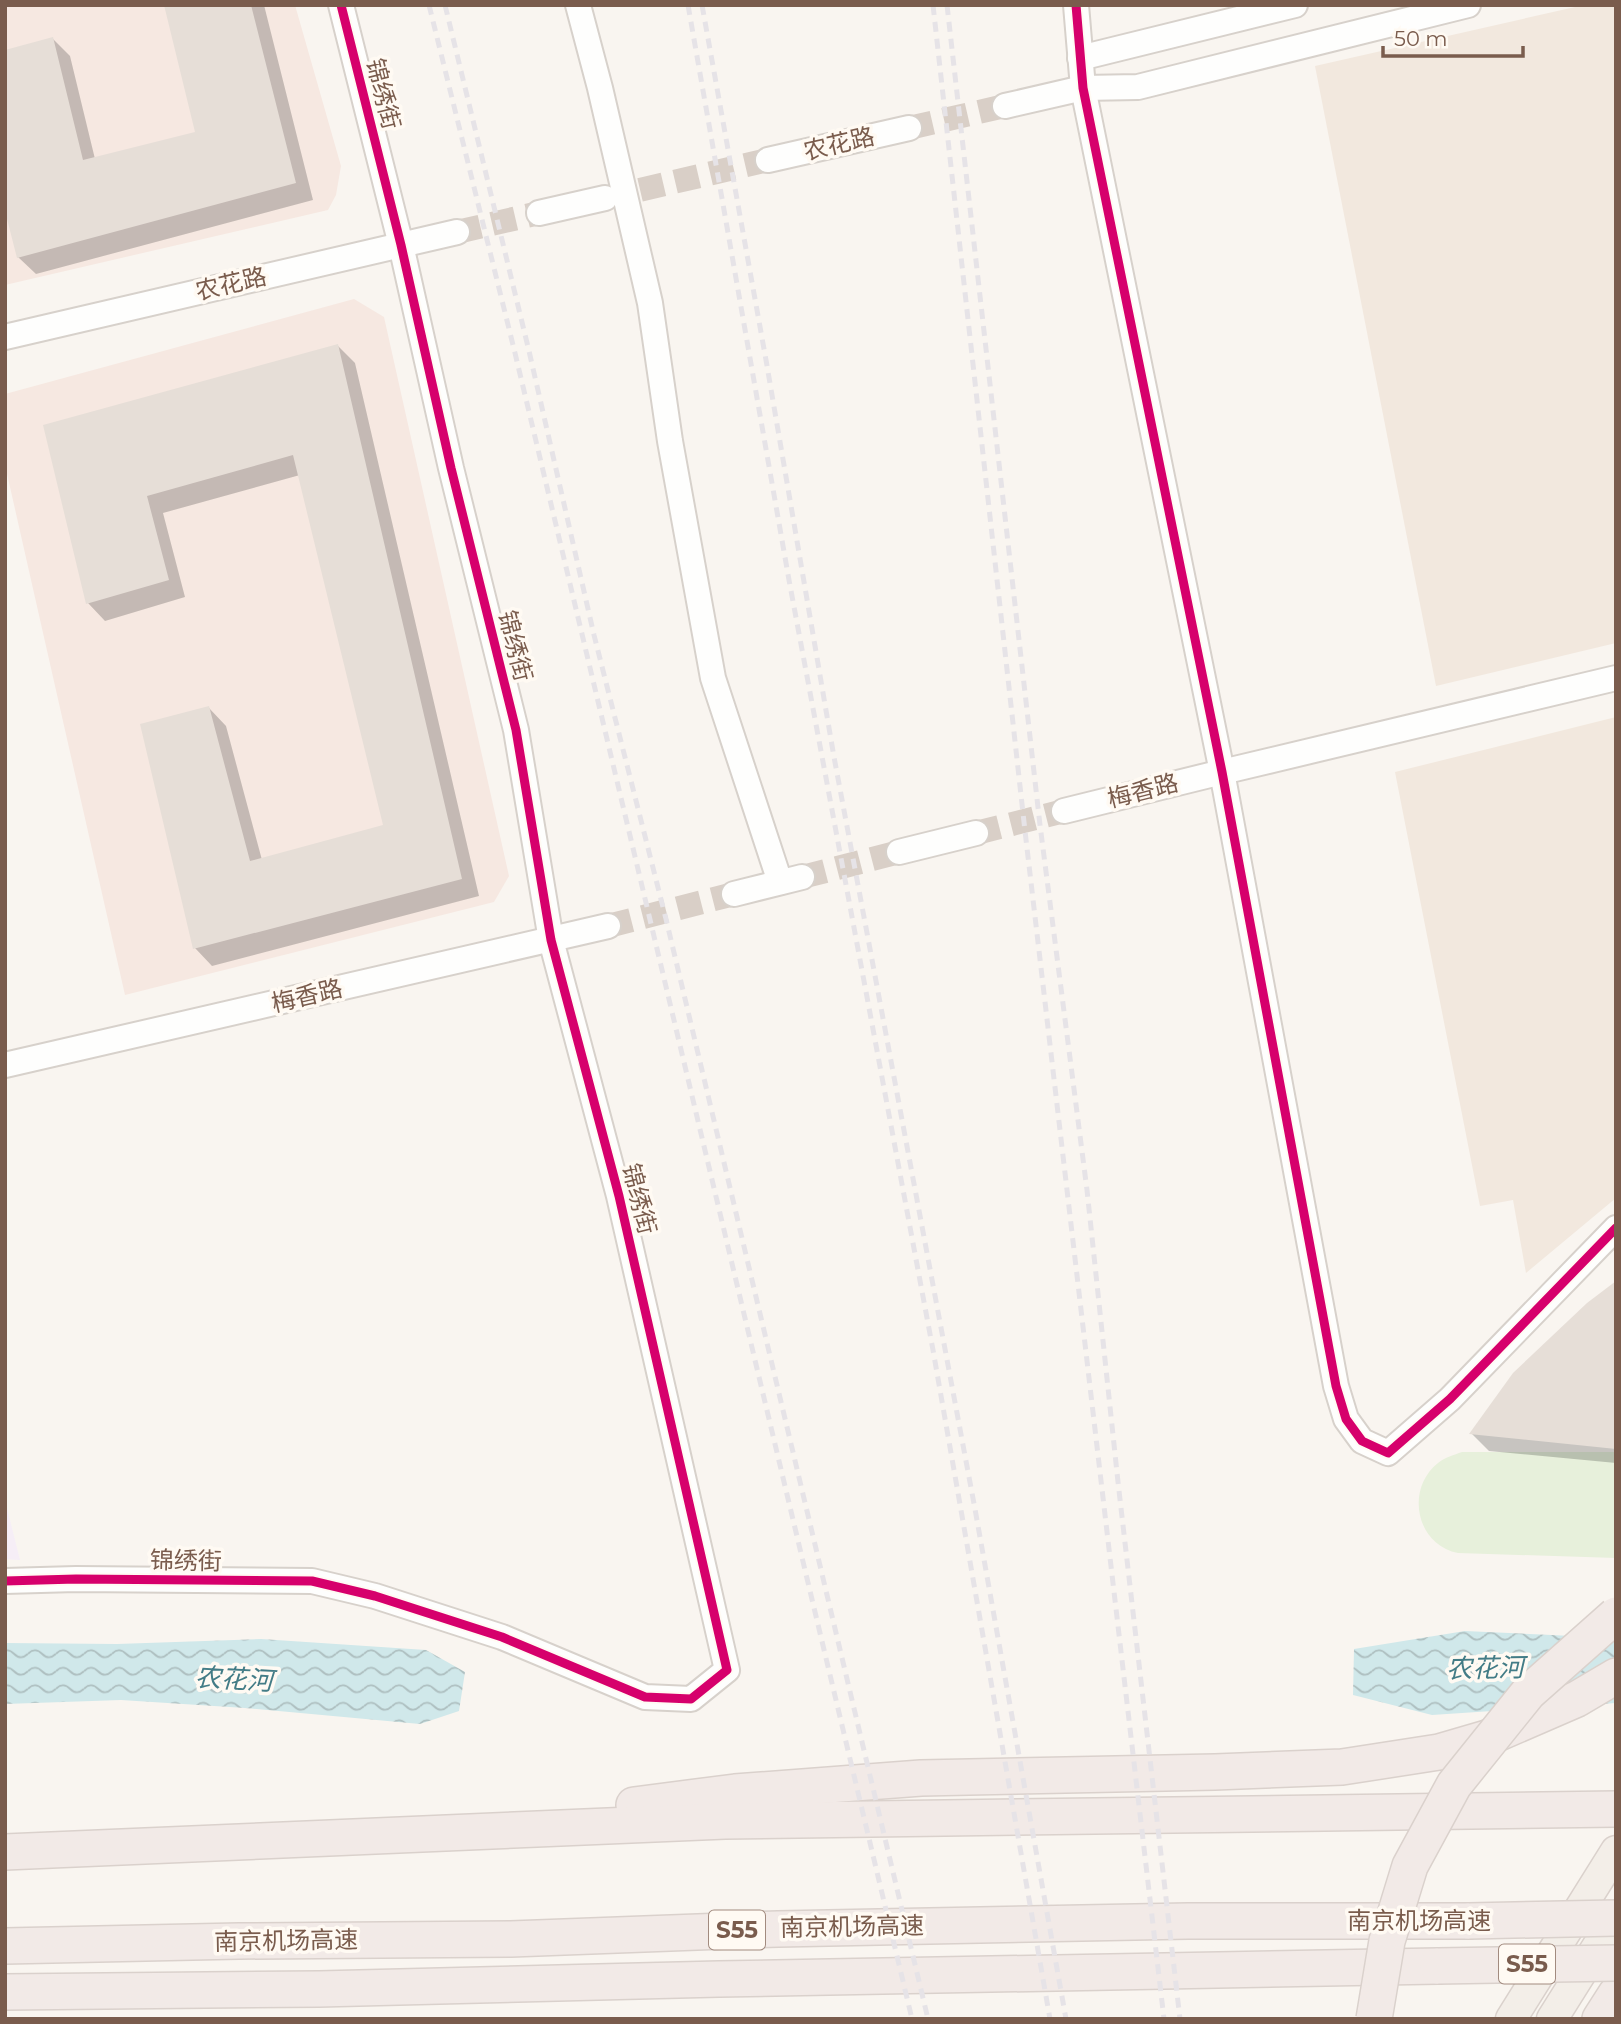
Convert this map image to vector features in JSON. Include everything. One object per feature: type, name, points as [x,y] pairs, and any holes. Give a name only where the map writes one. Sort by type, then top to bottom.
[{"type":"highway","points":[[1374,2019],[1387,1941],[1410,1866],[1454,1785],[1528,1693],[1616,1615]]},
{"type":"highway","points":[[413,1834],[735,1791],[921,1778],[1342,1767],[1439,1752],[1487,1738],[1577,1699],[1616,1676]]},
{"type":"highway","points":[[5,1852],[725,1821],[1616,1808]]},
{"type":"highway","name":"南京机场高速","points":[[5,1947],[239,1941],[512,1940],[778,1929],[1188,1921],[1469,1921],[1616,1917]]},
{"type":"highway","name":"南京机场高速","points":[[5,1992],[319,1989],[1616,1962]]},
{"type":"highway","points":[[1600,2019],[1616,1994]]},
{"type":"main road","points":[[1511,2019],[1616,1852]]},
{"type":"main road","points":[[1552,2019],[1616,1917]]},
{"type":"street","name":"锦绣街","points":[[5,1581],[76,1578],[312,1581],[375,1596],[502,1637],[645,1697],[691,1699],[727,1670],[619,1196],[551,940],[516,730],[341,5]]},
{"type":"street","points":[[578,5],[650,303],[670,441],[713,678],[791,879],[734,894]]},
{"type":"street","points":[[1076,5],[1083,88],[1222,772],[1336,1386],[1346,1419],[1362,1441],[1388,1454],[1450,1399],[1616,1228]]},
{"type":"street","points":[[1080,58],[1295,5]]},
{"type":"street","points":[[1005,106],[1083,88],[1138,87],[1468,5]]},
{"type":"street","name":"农花路","points":[[768,160],[909,128]]},
{"type":"street","points":[[539,213],[605,198]]},
{"type":"street","name":"农花路","points":[[5,337],[457,232]]},
{"type":"street","name":"梅香路","points":[[1064,811],[1616,678]]},
{"type":"street","points":[[899,852],[976,833]]},
{"type":"street","name":"梅香路","points":[[5,1065],[608,926]]},
{"type":"shaded area","points":[[5,5],[295,5],[341,166],[336,195],[328,210],[5,285]]},
{"type":"shaded area","points":[[1584,5],[1616,5],[1616,643],[1436,686],[1315,66]]},
{"type":"shaded area","points":[[354,299],[384,317],[509,876],[494,902],[125,995],[5,465],[5,394]]},
{"type":"shaded area","points":[[1616,717],[1616,1198],[1526,1273],[1513,1200],[1480,1206],[1395,772]]},
{"type":"shaded area","points":[[5,1500],[20,1560],[5,1559]]},
{"type":"green space","points":[[1462,1452],[1616,1452],[1616,1558],[1458,1553],[1444,1548],[1425,1528],[1420,1515],[1421,1487],[1438,1463]]},
{"type":"water","name":"农花河","points":[[1465,1631],[1616,1638],[1616,1703],[1432,1715],[1353,1695],[1354,1649]]},
{"type":"water","name":"农花河","points":[[261,1639],[426,1650],[465,1672],[459,1711],[420,1724],[121,1700],[5,1704],[5,1643],[117,1644]]},
{"type":"building","points":[[164,5],[251,5],[296,183],[17,258],[5,211],[5,50],[53,37],[83,160],[195,132]]},
{"type":"building","points":[[338,344],[462,879],[193,949],[140,724],[209,706],[250,861],[383,825],[293,455],[147,496],[169,580],[86,604],[43,425]]},
{"type":"building","points":[[1616,1281],[1616,1449],[1469,1434],[1513,1373],[1587,1303]]},
{"type":"tunnel","points":[[909,128],[1005,106]]},
{"type":"tunnel","points":[[605,198],[768,160]]},
{"type":"tunnel","points":[[457,232],[539,213]]},
{"type":"tunnel","points":[[976,833],[1064,811]]},
{"type":"tunnel","points":[[802,877],[899,852]]},
{"type":"tunnel","points":[[608,926],[734,894]]},
{"type":"railway","points":[[429,5],[515,353],[912,2019]]},
{"type":"railway","points":[[445,5],[928,2019]]},
{"type":"railway","points":[[688,5],[789,580],[933,1350],[1050,2019]]},
{"type":"railway","points":[[702,5],[834,757],[975,1509],[1066,2019]]},
{"type":"railway","points":[[933,5],[1025,831],[1164,2019]]},
{"type":"railway","points":[[947,5],[1040,825],[1087,1190],[1180,2019]]},
{"type":"cycle path","points":[[5,1581],[312,1581],[375,1596],[502,1637],[645,1697],[691,1699],[727,1670],[619,1196],[551,940],[516,730],[341,5]]},
{"type":"cycle path","points":[[1076,5],[1083,88],[1222,772],[1336,1386],[1346,1419],[1362,1441],[1388,1453],[1450,1399],[1616,1228]]}]
